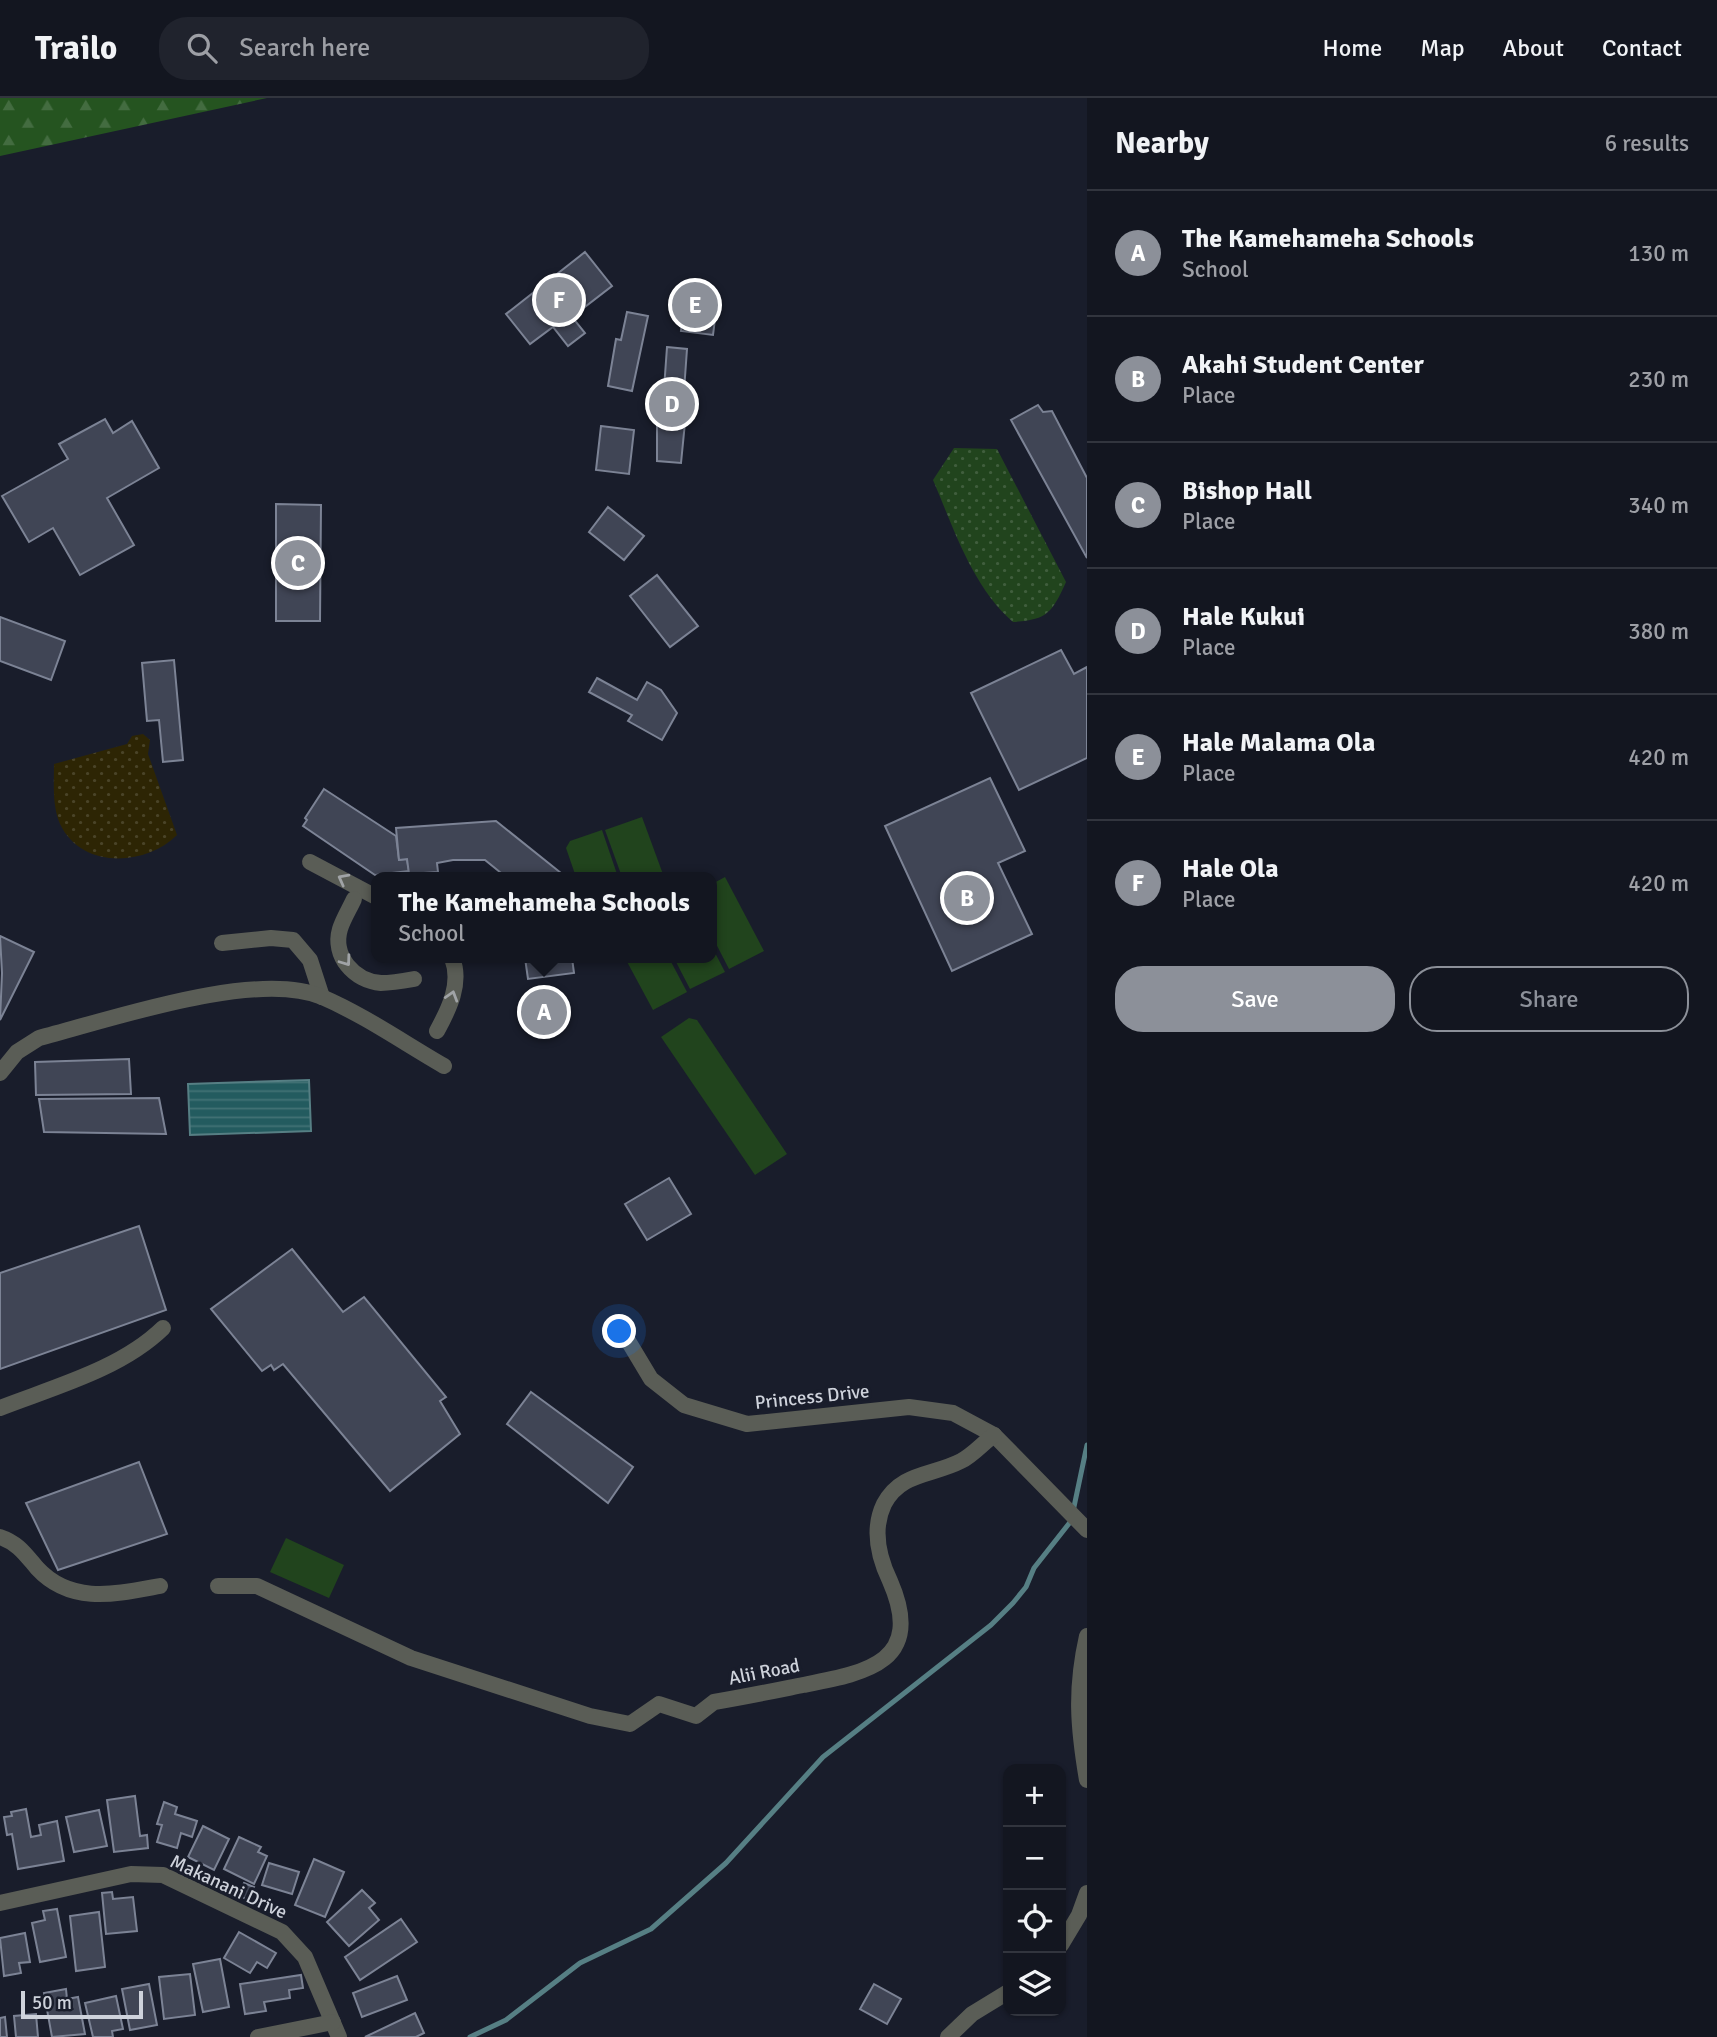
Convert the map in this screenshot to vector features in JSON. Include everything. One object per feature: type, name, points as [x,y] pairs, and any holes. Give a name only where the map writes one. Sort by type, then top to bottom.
[{"type":"street","points":[[310,862],[371,894]]},
{"type":"street","points":[[354,899],[339,931],[338,951],[348,967],[363,978],[380,983],[414,979]]},
{"type":"street","points":[[222,943],[271,938],[293,940],[310,960],[322,997]]},
{"type":"street","points":[[436,1031],[446,1016],[456,981],[453,963]]},
{"type":"street","points":[[0,1073],[17,1052],[39,1038],[253,988],[285,988],[322,997],[444,1066]]},
{"type":"street","points":[[0,1408],[114,1361],[150,1341],[163,1328]]},
{"type":"street","name":"Princess Drive","points":[[624,1334],[651,1379],[684,1405],[747,1424],[909,1407],[953,1413],[994,1435],[1087,1530]]},
{"type":"street","name":"Alii Road","points":[[218,1586],[257,1586],[411,1658],[606,1721],[630,1724],[659,1704],[696,1716],[714,1702],[860,1674],[882,1661],[896,1640],[901,1615],[878,1546],[884,1505],[901,1483],[913,1476],[960,1462],[994,1435]]},
{"type":"street","points":[[0,1537],[17,1545],[38,1568],[69,1589],[99,1596],[160,1586]]},
{"type":"street","points":[[1087,1636],[1079,1672],[1077,1721],[1087,1780]]},
{"type":"street","name":"Makanani Drive","points":[[0,1903],[131,1874],[163,1875],[282,1933],[306,1957],[336,2029]]},
{"type":"street","points":[[1066,1937],[1079,1915],[1087,1893]]},
{"type":"street","points":[[948,2037],[972,2014],[1003,1995]]},
{"type":"street","points":[[258,2037],[336,2029]]},
{"type":"shaded area","points":[[954,448],[997,449],[1066,582],[1052,608],[1041,617],[1013,622],[986,592],[965,556],[933,480]]},
{"type":"shaded area","points":[[642,817],[662,872],[620,872],[605,830]]},
{"type":"shaded area","points":[[602,830],[616,872],[574,872],[566,848],[570,841]]},
{"type":"shaded area","points":[[725,877],[764,951],[729,969],[717,946],[717,881]]},
{"type":"shaded area","points":[[717,957],[725,972],[690,989],[677,963],[717,963]]},
{"type":"shaded area","points":[[628,963],[672,963],[687,992],[653,1010]]},
{"type":"shaded area","points":[[689,1018],[697,1020],[787,1154],[755,1175],[661,1037]]},
{"type":"shaded area","points":[[309,1080],[311,1131],[190,1135],[188,1084]]},
{"type":"shaded area","points":[[286,1538],[344,1565],[329,1598],[270,1572]]},
{"type":"green space","points":[[0,98],[267,98],[0,156]]},
{"type":"sand","points":[[143,734],[150,740],[148,754],[177,835],[149,853],[132,857],[99,856],[83,849],[70,839],[57,817],[54,764],[127,744],[132,736]]},
{"type":"building","points":[[585,252],[612,286],[572,317],[585,333],[568,346],[553,327],[530,344],[506,314]]},
{"type":"building","points":[[686,291],[707,293],[704,318],[715,319],[713,335],[681,331]]},
{"type":"building","points":[[627,312],[648,316],[632,391],[608,386],[616,339],[621,340]]},
{"type":"building","points":[[667,347],[687,349],[684,391],[688,392],[681,463],[657,461],[657,389],[664,389]]},
{"type":"building","points":[[1038,405],[1043,412],[1052,411],[1087,478],[1087,558],[1011,420]]},
{"type":"building","points":[[105,419],[113,433],[132,421],[159,468],[107,498],[134,545],[80,575],[53,528],[29,542],[2,496],[68,459],[59,444]]},
{"type":"building","points":[[601,426],[634,430],[629,474],[596,470]]},
{"type":"building","points":[[276,504],[321,505],[320,621],[276,621]]},
{"type":"building","points":[[608,507],[644,536],[624,560],[589,532]]},
{"type":"building","points":[[657,575],[698,626],[670,647],[630,596]]},
{"type":"building","points":[[0,617],[65,641],[51,680],[0,661]]},
{"type":"building","points":[[1061,650],[1074,674],[1087,667],[1087,758],[1019,790],[971,693]]},
{"type":"building","points":[[174,660],[183,760],[163,762],[159,720],[147,721],[142,663]]},
{"type":"building","points":[[597,678],[637,700],[647,682],[661,690],[677,713],[662,740],[628,721],[632,715],[589,692]]},
{"type":"building","points":[[990,778],[1025,851],[998,863],[1032,934],[952,971],[885,826]]},
{"type":"building","points":[[324,789],[396,836],[399,860],[407,859],[409,871],[371,872],[303,826],[307,820],[305,818]]},
{"type":"building","points":[[496,821],[560,872],[500,872],[485,860],[453,860],[437,863],[438,872],[409,872],[407,859],[399,860],[396,828]]},
{"type":"building","points":[[0,936],[34,952],[0,1020],[2,973]]},
{"type":"building","points":[[526,963],[573,963],[574,973],[528,979]]},
{"type":"building","points":[[129,1059],[131,1094],[36,1095],[35,1062]]},
{"type":"building","points":[[159,1098],[166,1134],[44,1132],[39,1099]]},
{"type":"building","points":[[669,1178],[691,1214],[647,1240],[625,1204]]},
{"type":"building","points":[[139,1226],[166,1310],[0,1369],[0,1273]]},
{"type":"building","points":[[292,1249],[343,1312],[364,1297],[446,1397],[440,1401],[460,1434],[390,1491],[283,1364],[274,1370],[271,1365],[262,1371],[211,1309]]},
{"type":"building","points":[[531,1392],[633,1467],[608,1503],[507,1424]]},
{"type":"building","points":[[139,1462],[167,1534],[58,1570],[26,1503]]},
{"type":"building","points":[[135,1796],[140,1836],[147,1835],[148,1848],[114,1852],[107,1800]]},
{"type":"building","points":[[164,1802],[177,1807],[175,1814],[197,1821],[192,1837],[181,1833],[177,1848],[157,1842],[162,1825],[157,1824]]},
{"type":"building","points":[[26,1809],[31,1837],[41,1835],[39,1825],[57,1821],[64,1861],[18,1869],[12,1834],[7,1835],[4,1817],[12,1816],[11,1812]]},
{"type":"building","points":[[99,1810],[107,1846],[74,1852],[66,1817]]},
{"type":"building","points":[[203,1826],[229,1839],[214,1870],[188,1857]]},
{"type":"building","points":[[239,1837],[261,1847],[258,1852],[267,1856],[254,1884],[224,1869]]},
{"type":"building","points":[[314,1859],[344,1872],[325,1917],[295,1905]]},
{"type":"building","points":[[269,1863],[299,1872],[292,1894],[262,1885]]},
{"type":"building","points":[[244,1883],[254,1887],[248,1900],[238,1895]]},
{"type":"building","points":[[362,1890],[375,1903],[369,1908],[379,1920],[349,1946],[327,1922]]},
{"type":"building","points":[[112,1892],[113,1899],[133,1897],[137,1931],[106,1934],[102,1893]]},
{"type":"building","points":[[57,1909],[66,1957],[40,1962],[32,1923],[45,1920],[43,1911]]},
{"type":"building","points":[[99,1912],[105,1967],[76,1971],[70,1916]]},
{"type":"building","points":[[401,1919],[417,1942],[360,1980],[345,1957]]},
{"type":"building","points":[[239,1932],[276,1953],[267,1968],[257,1962],[250,1973],[224,1958]]},
{"type":"building","points":[[25,1933],[30,1962],[19,1963],[21,1973],[4,1976],[0,1938]]},
{"type":"building","points":[[220,1959],[229,2007],[203,2012],[193,1964]]},
{"type":"building","points":[[190,1974],[195,2015],[164,2019],[159,1977]]},
{"type":"building","points":[[301,1975],[303,1988],[289,1990],[290,1998],[264,2002],[266,2011],[245,2014],[240,1984]]},
{"type":"building","points":[[397,1976],[407,2000],[362,2017],[353,1993]]},
{"type":"building","points":[[149,1984],[157,2025],[130,2030],[122,1989]]},
{"type":"building","points":[[874,1984],[901,1999],[887,2024],[860,2009]]},
{"type":"building","points":[[66,1989],[67,1999],[78,1997],[85,2034],[52,2037],[44,1993]]},
{"type":"building","points":[[116,1996],[123,2029],[112,2031],[113,2037],[93,2037],[85,2003]]},
{"type":"building","points":[[415,2013],[424,2033],[416,2037],[365,2037]]},
{"type":"building","points":[[36,2014],[38,2037],[16,2037],[14,2016]]},
{"type":"building","points":[[5,2017],[7,2037],[0,2037],[0,2018]]},
{"type":"waterway","points":[[470,2037],[506,2020],[580,1963],[651,1929],[726,1863],[823,1757],[991,1625],[1026,1587],[1034,1568],[1071,1521],[1087,1445]]},
{"type":"place","name":"Hale Ola","points":[[559,300]]},
{"type":"place","name":"Hale Malama Ola","points":[[695,305]]},
{"type":"place","name":"Hale Kukui","points":[[672,404]]},
{"type":"place","name":"Bishop Hall","points":[[298,563]]},
{"type":"place","name":"Akahi Student Center","points":[[967,898]]},
{"type":"place","name":"The Kamehameha Schools","points":[[544,1012]]}]
